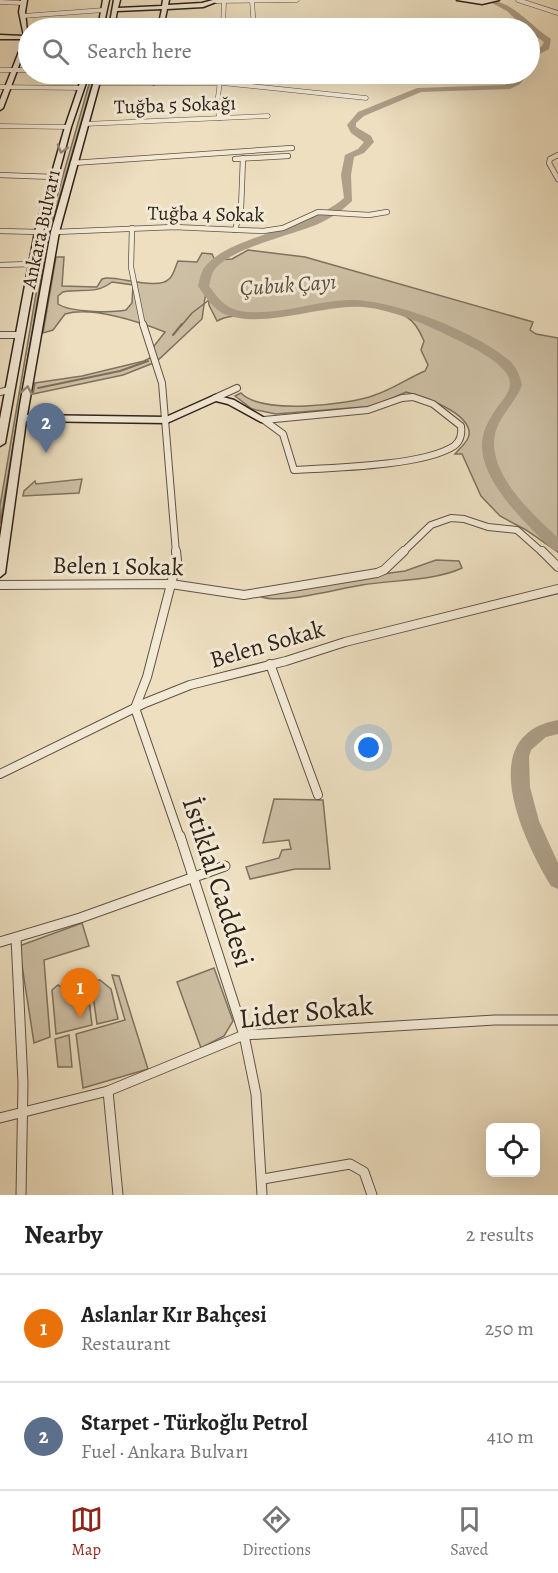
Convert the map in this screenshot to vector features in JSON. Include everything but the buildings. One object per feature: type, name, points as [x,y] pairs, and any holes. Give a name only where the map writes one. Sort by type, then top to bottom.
[{"type":"main road","points":[[102,18],[106,0]]},
{"type":"main road","points":[[113,18],[117,0]]},
{"type":"main road","points":[[460,0],[486,2],[496,0]]},
{"type":"main road","points":[[23,16],[24,1]]},
{"type":"main road","points":[[115,10],[166,3],[203,5],[219,1]]},
{"type":"main road","points":[[163,18],[166,3]]},
{"type":"main road","points":[[0,37],[18,38]]},
{"type":"main road","points":[[0,108],[18,63]]},
{"type":"main road","name":"Ankara Bulvarı","points":[[0,443],[39,232],[82,84]]},
{"type":"main road","name":"Ankara Bulvarı","points":[[0,573],[23,418],[56,232],[96,84]]},
{"type":"main road","points":[[23,418],[167,420],[215,398],[231,402],[264,420]]},
{"type":"street","points":[[518,0],[558,13]]},
{"type":"street","points":[[0,2],[24,1]]},
{"type":"street","points":[[222,18],[219,1],[297,1]]},
{"type":"street","points":[[252,1],[253,18]]},
{"type":"street","points":[[23,16],[104,10]]},
{"type":"street","points":[[0,70],[15,70]]},
{"type":"street","points":[[219,118],[217,99],[222,84]]},
{"type":"street","points":[[232,84],[366,98]]},
{"type":"street","points":[[0,87],[81,88]]},
{"type":"street","name":"Tuğba 5 Sokağı","points":[[84,123],[268,116]]},
{"type":"street","points":[[0,126],[68,127]]},
{"type":"street","points":[[73,163],[292,148]]},
{"type":"street","points":[[235,159],[288,156]]},
{"type":"street","points":[[558,156],[550,159],[549,163],[558,179]]},
{"type":"street","points":[[235,230],[241,209],[243,158]]},
{"type":"street","points":[[0,175],[54,177]]},
{"type":"street","name":"Tuğba 4 Sokak","points":[[56,232],[198,227],[235,230],[279,229],[310,213],[369,215],[387,212]]},
{"type":"street","points":[[132,228],[132,276],[145,332],[162,383],[177,553],[176,571],[147,677],[135,708]]},
{"type":"street","points":[[0,231],[39,232]]},
{"type":"street","points":[[0,265],[32,264]]},
{"type":"street","points":[[0,334],[19,335]]},
{"type":"street","points":[[215,398],[237,388]]},
{"type":"street","points":[[0,392],[9,390]]},
{"type":"street","points":[[413,397],[433,404],[461,426],[462,435],[454,446],[432,454],[392,461],[294,470],[283,434],[264,420],[292,415],[369,410],[401,398],[413,397]]},
{"type":"street","name":"Belen 1 Sokak","points":[[0,585],[171,584],[190,585],[224,595],[244,595],[377,573],[384,570],[431,525],[451,518],[464,519],[488,527],[517,530],[558,567]]},
{"type":"street","name":"Belen Sokak","points":[[0,774],[135,708],[190,686],[345,642],[558,589]]},
{"type":"street","points":[[270,664],[318,795]]},
{"type":"street","name":"İstiklal Caddesi","points":[[135,708],[194,878],[244,1035],[256,1094],[263,1179],[262,1195]]},
{"type":"street","points":[[0,942],[225,866]]},
{"type":"street","points":[[16,938],[23,1083],[21,1195]]},
{"type":"street","name":"Lider Sokak","points":[[0,1118],[108,1091],[244,1035],[495,1020],[558,1020]]},
{"type":"street","points":[[108,1091],[118,1195]]},
{"type":"street","points":[[263,1179],[350,1164],[364,1173],[372,1195]]},
{"type":"shaded area","points":[[89,84],[92,84],[48,237],[0,524],[0,506],[46,235]]},
{"type":"shaded area","points":[[248,250],[305,257],[533,322],[530,330],[536,334],[558,338],[558,552],[526,530],[500,516],[481,496],[462,454],[455,454],[468,438],[468,427],[455,413],[445,407],[406,392],[375,406],[276,414],[252,409],[235,396],[241,393],[252,400],[286,406],[326,405],[375,395],[425,371],[428,365],[421,350],[424,341],[421,335],[411,320],[394,310],[377,306],[341,305],[271,315],[236,316],[217,321],[209,305],[207,284],[202,319],[156,362],[123,375],[33,394],[35,383],[82,376],[144,361],[150,358],[154,346],[165,332],[116,316],[76,312],[65,314],[53,330],[43,333],[56,257],[64,257],[62,286],[97,287],[102,279],[106,278],[149,283],[164,282],[172,275],[178,261],[197,262],[202,253],[212,254],[215,260],[232,259]],"holes":[[[112,282],[133,285],[132,303],[126,310],[90,311],[71,309],[58,304],[58,296],[63,292],[94,290]]]},
{"type":"shaded area","points":[[82,479],[79,493],[23,496],[24,491],[35,481],[36,484]]},
{"type":"shaded area","points":[[436,560],[459,561],[462,568],[426,578],[362,585],[297,597],[271,599],[261,597],[263,590],[405,571]]},
{"type":"shaded area","points":[[274,799],[323,800],[330,869],[295,869],[250,879],[246,867],[279,858],[282,850],[291,849],[289,840],[263,843]]},
{"type":"shaded area","points":[[82,923],[89,946],[44,960],[50,1037],[34,1043],[19,946]]},
{"type":"shaded area","points":[[214,968],[233,1021],[224,1036],[201,1048],[177,982]]},
{"type":"shaded area","points":[[112,975],[119,976],[148,1069],[83,1088],[76,1034],[125,1020]]},
{"type":"shaded area","points":[[100,980],[111,989],[118,1019],[97,1024],[91,981]]},
{"type":"shaded area","points":[[75,983],[87,984],[92,1025],[56,1034],[52,990],[58,985],[63,988]]},
{"type":"shaded area","points":[[69,1035],[72,1067],[58,1067],[55,1039]]},
{"type":"waterway","name":"Çubuk Çayı","points":[[490,0],[510,9],[519,18]]},
{"type":"waterway","name":"Çubuk Çayı","points":[[540,36],[548,41],[546,47],[540,50]]},
{"type":"waterway","name":"Çubuk Çayı","points":[[513,84],[507,87],[420,90],[361,114],[351,125],[355,131],[368,138],[369,142],[361,151],[350,155],[346,175],[349,199],[335,212],[314,222],[242,247],[222,258],[208,270],[203,286],[221,307],[241,314],[257,315],[349,304],[382,307],[438,326],[475,344],[506,364],[514,374],[516,385],[514,392],[491,427],[488,449],[492,464],[510,495],[558,546]]},
{"type":"waterway","points":[[181,326],[192,313],[213,297]]},
{"type":"waterway","points":[[173,335],[182,324]]},
{"type":"waterway","points":[[38,388],[120,371],[148,361]]},
{"type":"waterway","name":"Çubuk Çayı","points":[[558,727],[534,736],[525,745],[520,757],[521,787],[530,821],[543,853],[558,880]]},
{"type":"place","name":"Starpet - Türkoğlu Petrol","points":[[46,453]]},
{"type":"place","name":"Aslanlar Kır Bahçesi","points":[[80,1018]]}]
